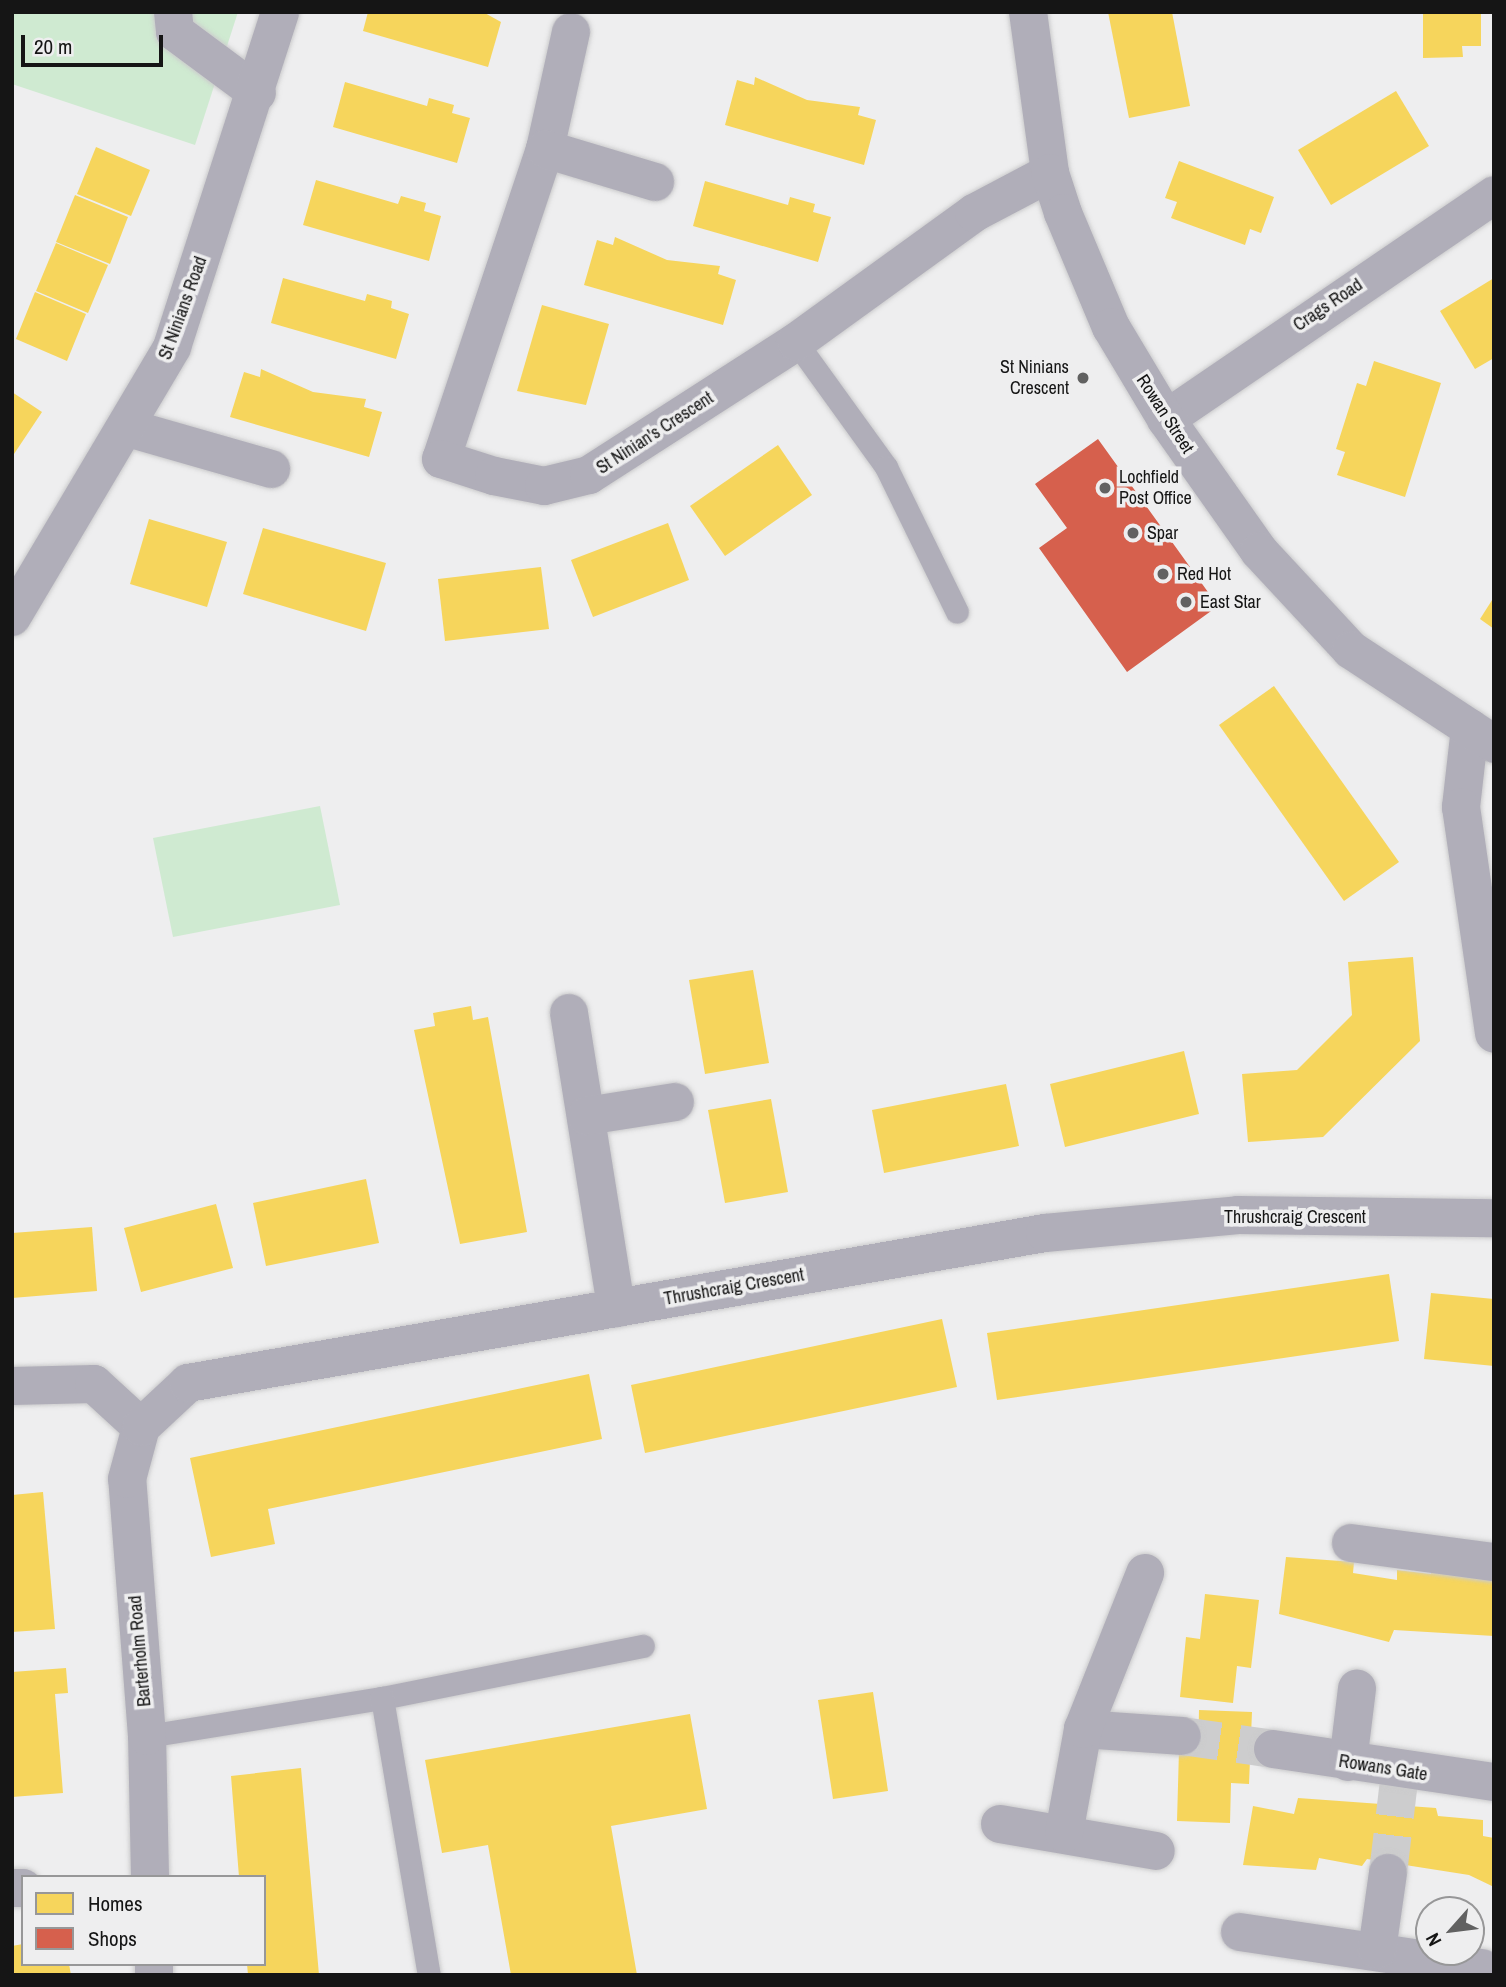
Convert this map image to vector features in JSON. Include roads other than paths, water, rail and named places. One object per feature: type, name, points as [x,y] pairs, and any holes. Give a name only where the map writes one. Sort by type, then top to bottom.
[{"type":"street","points":[[173,12],[175,32],[257,93]]},
{"type":"street","name":"St Ninians Road","points":[[12,617],[128,428],[172,347],[257,93],[280,12]]},
{"type":"street","name":"Rowan Street","points":[[1028,12],[1050,173],[1111,327],[1166,419],[1259,551],[1351,650],[1482,736]]},
{"type":"street","name":"St Ninian's Crescent","points":[[571,32],[545,149],[441,459],[544,486],[589,475],[796,342],[974,213],[1050,173]]},
{"type":"street","points":[[545,149],[655,182]]},
{"type":"street","name":"Crags Road","points":[[1166,419],[1494,195]]},
{"type":"street","points":[[128,428],[271,468]]},
{"type":"street","points":[[1482,736],[1461,807],[1494,1034]]},
{"type":"street","points":[[569,1013],[617,1308]]},
{"type":"street","points":[[586,1116],[675,1102]]},
{"type":"street","name":"Thrushcraig Crescent","points":[[141,1427],[166,1397],[212,1374],[617,1308],[1071,1229],[1238,1215],[1494,1218]]},
{"type":"street","points":[[12,1386],[94,1384],[141,1427]]},
{"type":"street","name":"Barterholm Road","points":[[141,1427],[126,1505],[148,1736],[150,1875]]},
{"type":"street","points":[[1351,1543],[1494,1562]]},
{"type":"street","points":[[1065,1833],[1083,1729],[1145,1573]]},
{"type":"street","points":[[1348,1762],[1357,1689]]},
{"type":"street","points":[[1083,1729],[1182,1736]]},
{"type":"street","name":"Rowans Gate","points":[[1273,1749],[1494,1782]]},
{"type":"street","points":[[1000,1824],[1065,1833],[1156,1851]]},
{"type":"street","points":[[1377,1950],[1388,1873]]},
{"type":"street","points":[[1240,1932],[1377,1950],[1482,1968]]},
{"type":"lane","points":[[796,342],[886,467],[957,612]]},
{"type":"lane","points":[[148,1736],[382,1698],[643,1646]]},
{"type":"lane","points":[[382,1698],[429,1975]]},
{"type":"tunnel","points":[[1182,1736],[1273,1749]]},
{"type":"tunnel","points":[[1388,1873],[1400,1772]]},
{"type":"place","name":"St Ninians Crescent","points":[[1083,378]]},
{"type":"place","name":"Lochfield Post Office","points":[[1105,488]]},
{"type":"place","name":"Spar","points":[[1133,533]]},
{"type":"place","name":"Red Hot","points":[[1163,574]]},
{"type":"place","name":"East Star","points":[[1186,602]]}]
